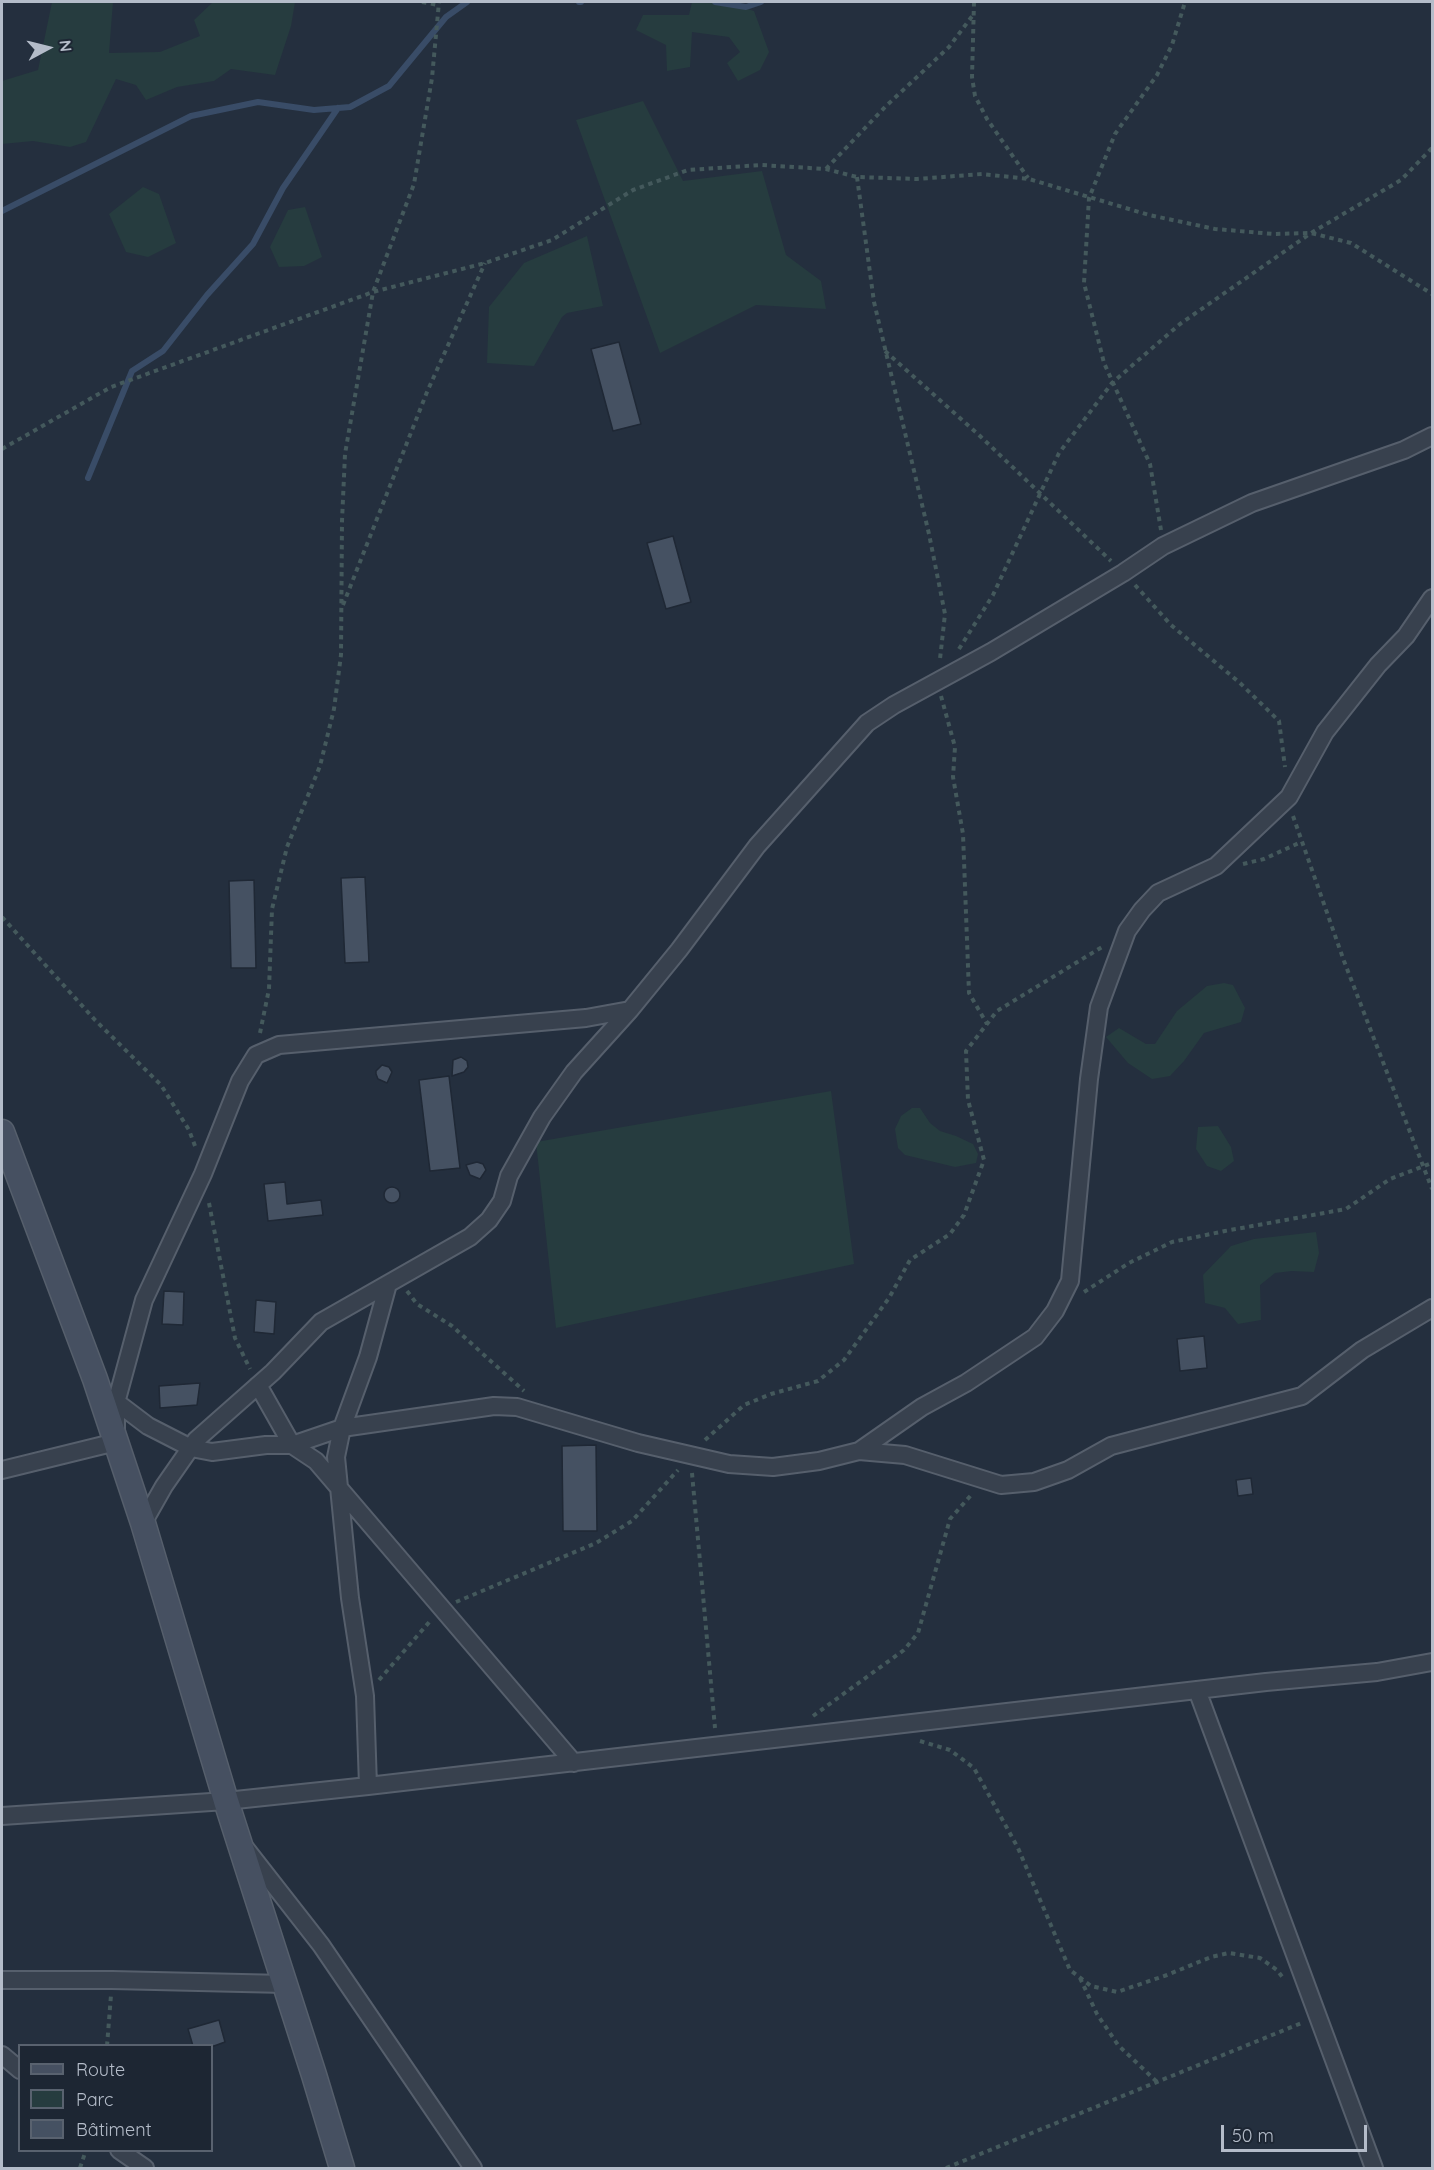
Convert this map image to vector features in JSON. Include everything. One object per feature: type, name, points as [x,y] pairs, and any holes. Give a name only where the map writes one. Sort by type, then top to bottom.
[{"type":"main road","points":[[2,1132],[95,1379],[143,1523],[237,1838],[342,2169]]},
{"type":"street","points":[[143,1523],[164,1486],[196,1440],[258,1385],[321,1322],[470,1237],[489,1220],[502,1201],[509,1176],[542,1117],[574,1072],[630,1010],[679,950],[757,846],[867,723],[894,705],[938,682],[1123,573],[1163,546],[1252,503],[1404,450],[1432,436]]},
{"type":"street","points":[[858,1451],[922,1407],[966,1383],[1035,1337],[1055,1311],[1070,1281],[1089,1079],[1099,1007],[1127,931],[1158,893],[1216,866],[1289,797],[1325,732],[1378,665],[1406,636],[1432,598]]},
{"type":"street","points":[[2,1470],[116,1442],[116,1403],[144,1300],[203,1174],[240,1081],[256,1055],[279,1045],[539,1023],[630,1010]]},
{"type":"street","points":[[368,1786],[365,1696],[350,1598],[336,1457],[342,1428],[394,1281]]},
{"type":"street","points":[[95,1379],[116,1403],[148,1426],[191,1448],[212,1452],[266,1445],[292,1445],[342,1428],[495,1406],[517,1407],[638,1443],[729,1464],[773,1467],[819,1461],[858,1451],[904,1455],[1001,1485],[1034,1482],[1068,1470],[1111,1446],[1302,1396],[1362,1350],[1432,1308]]},
{"type":"street","points":[[258,1385],[292,1445],[316,1461],[340,1488],[574,1763]]},
{"type":"street","points":[[2,1816],[226,1801],[368,1786],[886,1728],[1197,1690],[1377,1672],[1432,1662]]},
{"type":"street","points":[[1197,1690],[1311,2019],[1325,2035],[1374,2169]]},
{"type":"street","points":[[237,1838],[321,1945],[473,2169]]},
{"type":"street","points":[[2,1980],[285,1984]]},
{"type":"street","points":[[2,2055],[18,2068]]},
{"type":"street","points":[[120,2152],[144,2169]]},
{"type":"path","points":[[256,1055],[269,989],[272,909],[287,847],[320,766],[334,709],[341,655],[345,454],[373,292],[414,184],[432,78],[439,3],[422,2]]},
{"type":"path","points":[[974,2],[972,77],[975,96],[987,119],[1029,179]]},
{"type":"path","points":[[1163,546],[1150,464],[1104,363],[1084,284],[1089,198],[1115,134],[1157,75],[1172,45],[1185,2]]},
{"type":"path","points":[[826,170],[885,107],[949,47],[973,15]]},
{"type":"path","points":[[956,653],[993,595],[1059,453],[1112,383],[1180,324],[1311,233],[1401,180],[1432,148]]},
{"type":"path","points":[[2,449],[111,387],[373,292],[485,263],[552,240],[633,190],[688,170],[761,165],[826,170],[857,177],[917,179],[982,174],[1029,179],[1149,215],[1215,229],[1274,234],[1311,233],[1351,243],[1432,294]]},
{"type":"path","points":[[857,177],[874,302],[945,614],[938,682],[955,747],[952,777],[963,834],[969,993],[987,1024]]},
{"type":"path","points":[[341,608],[427,392],[485,263]]},
{"type":"path","points":[[885,351],[980,436],[1123,573],[1171,625],[1240,683],[1279,721],[1289,797],[1301,842],[1344,961],[1432,1189]]},
{"type":"path","points":[[1216,866],[1245,864],[1264,859],[1301,842]]},
{"type":"path","points":[[2,916],[95,1020],[161,1085],[189,1130],[203,1174],[235,1338],[258,1385]]},
{"type":"path","points":[[365,1696],[442,1608],[596,1543],[632,1521],[713,1432],[744,1406],[771,1394],[818,1381],[844,1360],[889,1298],[909,1260],[950,1234],[964,1215],[984,1160],[968,1100],[966,1050],[997,1011],[1127,931]]},
{"type":"path","points":[[1083,1293],[1129,1263],[1172,1242],[1346,1209],[1390,1179],[1432,1163]]},
{"type":"path","points":[[394,1281],[417,1304],[452,1326],[527,1393]]},
{"type":"path","points":[[690,1456],[716,1747]]},
{"type":"path","points":[[806,1720],[904,1650],[918,1633],[950,1519],[973,1492],[1001,1485]]},
{"type":"path","points":[[886,1728],[950,1750],[974,1768],[1018,1848],[1070,1970],[1092,1986],[1117,1992],[1211,1957],[1229,1953],[1260,1958],[1277,1970],[1288,1984]]},
{"type":"path","points":[[1079,1977],[1097,2014],[1118,2045],[1157,2082]]},
{"type":"path","points":[[107,2044],[112,1980]]},
{"type":"path","points":[[1300,2012],[1311,2019],[1325,2035]]},
{"type":"path","points":[[946,2169],[1311,2019]]},
{"type":"path","points":[[80,2169],[86,2152]]},
{"type":"green space","points":[[52,2],[113,2],[109,53],[160,52],[200,36],[194,20],[213,2],[295,2],[291,26],[275,75],[231,69],[214,81],[177,87],[146,100],[136,85],[116,79],[86,142],[70,147],[33,141],[2,144],[2,81],[38,70]]},
{"type":"green space","points":[[692,2],[724,2],[754,11],[769,52],[760,70],[738,81],[727,63],[740,52],[729,37],[692,32],[690,67],[667,71],[666,45],[636,30],[643,15],[689,15]]},
{"type":"green space","points":[[643,101],[683,181],[762,171],[786,255],[821,281],[826,309],[756,305],[660,353],[576,120]]},
{"type":"green space","points":[[143,187],[159,194],[176,243],[148,257],[126,252],[109,214]]},
{"type":"green space","points":[[305,207],[322,257],[304,266],[279,267],[270,247],[288,210]]},
{"type":"green space","points":[[587,236],[603,306],[567,313],[562,317],[534,366],[487,363],[489,307],[524,263]]},
{"type":"green space","points":[[1224,983],[1233,985],[1245,1008],[1241,1022],[1204,1033],[1170,1076],[1152,1079],[1128,1063],[1106,1037],[1119,1028],[1146,1044],[1155,1044],[1177,1011],[1207,986]]},
{"type":"green space","points":[[831,1091],[854,1264],[556,1328],[536,1142]]},
{"type":"green space","points":[[912,1108],[920,1108],[930,1123],[940,1131],[973,1144],[978,1154],[976,1163],[955,1167],[905,1155],[898,1148],[895,1129],[901,1116]]},
{"type":"green space","points":[[1218,1126],[1231,1147],[1234,1161],[1221,1171],[1207,1166],[1196,1149],[1198,1127]]},
{"type":"green space","points":[[1316,1232],[1319,1253],[1314,1272],[1275,1273],[1260,1285],[1261,1320],[1238,1324],[1225,1308],[1205,1303],[1203,1275],[1231,1246],[1254,1239]]},
{"type":"building","points":[[619,342],[641,424],[613,431],[591,349]]},
{"type":"building","points":[[673,536],[691,602],[666,609],[647,543]]},
{"type":"building","points":[[365,877],[369,962],[345,963],[341,878]]},
{"type":"building","points":[[254,880],[256,968],[231,968],[229,881]]},
{"type":"building","points":[[461,1057],[467,1061],[468,1067],[464,1072],[452,1076],[453,1060]]},
{"type":"building","points":[[382,1065],[389,1067],[392,1072],[387,1083],[378,1079],[376,1074]]},
{"type":"building","points":[[449,1076],[460,1168],[430,1171],[419,1080]]},
{"type":"building","points":[[477,1162],[483,1164],[486,1170],[480,1179],[470,1175],[466,1165]]},
{"type":"building","points":[[285,1182],[287,1204],[321,1200],[323,1215],[268,1221],[264,1184]]},
{"type":"building","points":[[389,1187],[395,1187],[400,1195],[398,1201],[389,1203],[384,1198],[384,1192]]},
{"type":"building","points":[[164,1291],[184,1292],[183,1325],[162,1324]]},
{"type":"building","points":[[256,1300],[276,1302],[274,1334],[254,1332]]},
{"type":"building","points":[[1204,1336],[1207,1368],[1180,1371],[1177,1339]]},
{"type":"building","points":[[200,1383],[197,1405],[160,1408],[159,1386]]},
{"type":"building","points":[[596,1445],[597,1531],[563,1531],[562,1446]]},
{"type":"building","points":[[1251,1478],[1253,1494],[1238,1496],[1236,1480]]},
{"type":"building","points":[[219,2020],[225,2042],[214,2046],[213,2044],[192,2044],[188,2029]]},
{"type":"waterway","points":[[2,211],[191,116],[258,102],[314,110],[350,107],[389,86],[446,17],[467,2]]},
{"type":"waterway","points":[[715,2],[746,7],[761,2]]},
{"type":"waterway","points":[[88,478],[132,371],[163,351],[207,295],[253,244],[283,188],[338,108]]}]
